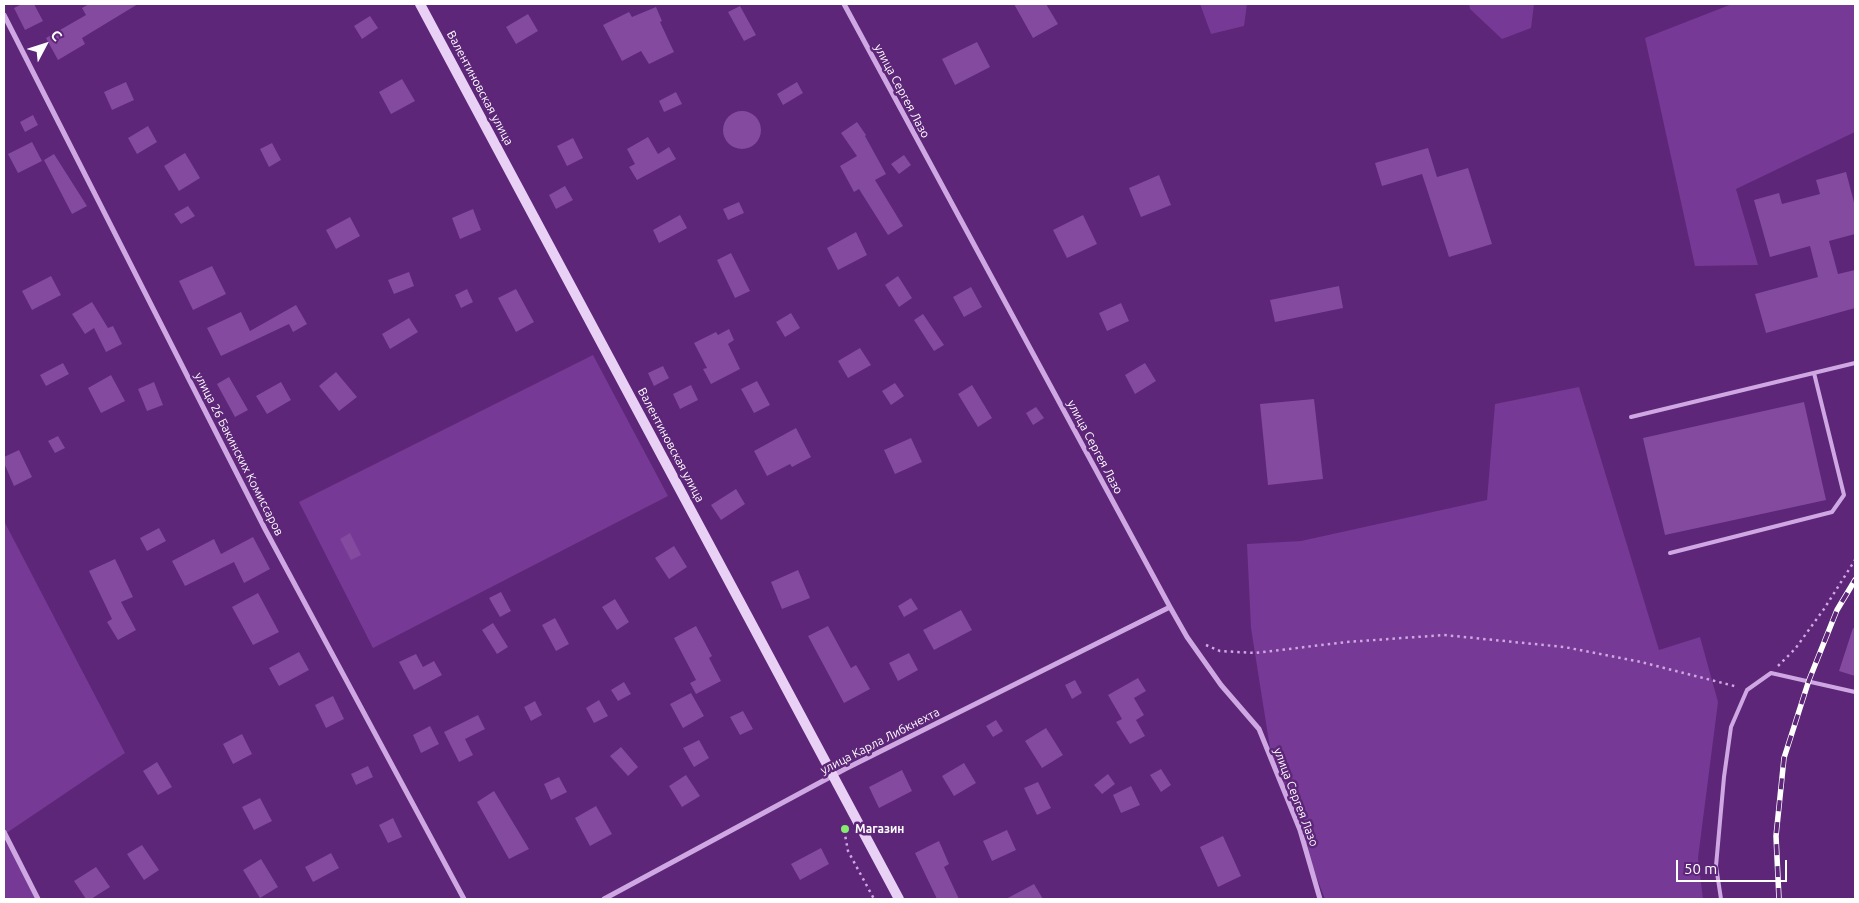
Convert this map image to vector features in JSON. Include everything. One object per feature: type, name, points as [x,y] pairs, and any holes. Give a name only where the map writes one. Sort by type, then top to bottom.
[{"type":"main road","name":"Валентиновская улица","points":[[420,4],[899,899]]},
{"type":"street","name":"улица Сергея Лазо","points":[[844,4],[1187,637],[1221,685],[1259,729],[1300,830],[1320,899]]},
{"type":"street","name":"улица 26 Бакинских Комиссаров","points":[[4,14],[265,529],[464,899]]},
{"type":"street","name":"улица Карла Либкнехта","points":[[604,899],[833,775],[1170,607]]},
{"type":"street","points":[[4,832],[38,899]]},
{"type":"lane","points":[[1631,417],[1855,363]]},
{"type":"lane","points":[[1670,553],[1832,512],[1844,495],[1814,373]]},
{"type":"lane","points":[[1721,899],[1716,866],[1724,777],[1731,727],[1747,690],[1771,673],[1855,692]]},
{"type":"path","points":[[1771,673],[1795,649],[1824,609],[1855,560]]},
{"type":"path","points":[[1187,637],[1220,651],[1255,653],[1347,642],[1444,635],[1564,647],[1641,662],[1747,690]]},
{"type":"path","points":[[845,829],[848,851],[874,899]]},
{"type":"shaded area","points":[[1200,4],[1247,4],[1244,26],[1211,34]]},
{"type":"shaded area","points":[[1469,4],[1534,4],[1531,28],[1502,39],[1470,9]]},
{"type":"shaded area","points":[[1732,4],[1855,4],[1855,132],[1736,189],[1758,265],[1695,266],[1645,38]]},
{"type":"shaded area","points":[[593,355],[668,496],[373,648],[299,502]]},
{"type":"shaded area","points":[[1579,387],[1659,650],[1700,637],[1718,702],[1698,858],[1703,899],[1325,899],[1273,767],[1251,628],[1247,544],[1301,541],[1487,500],[1495,404]]},
{"type":"shaded area","points":[[4,521],[125,753],[5,834],[38,899],[4,899]]},
{"type":"building","points":[[22,4],[34,4],[43,21],[25,30],[14,8]]},
{"type":"building","points":[[89,4],[138,4],[82,38],[85,44],[58,60],[46,38],[86,15],[82,8]]},
{"type":"building","points":[[1014,4],[1046,4],[1058,24],[1033,38]]},
{"type":"building","points":[[740,6],[756,35],[744,41],[728,12]]},
{"type":"building","points":[[656,7],[662,21],[660,22],[674,52],[649,64],[641,51],[622,61],[603,25],[629,12],[632,17]]},
{"type":"building","points":[[528,14],[538,31],[516,44],[506,27]]},
{"type":"building","points":[[370,16],[378,28],[362,39],[354,26]]},
{"type":"building","points":[[977,42],[990,67],[955,85],[942,59]]},
{"type":"building","points":[[402,79],[415,101],[391,114],[379,92]]},
{"type":"building","points":[[126,82],[134,100],[112,110],[104,92]]},
{"type":"building","points":[[797,82],[803,93],[783,105],[777,94]]},
{"type":"building","points":[[676,92],[682,104],[664,112],[659,101]]},
{"type":"building","points":[[742,111],[749,112],[755,117],[760,123],[760,137],[755,143],[749,148],[742,149],[735,148],[729,143],[724,137],[723,130],[724,123],[729,117],[735,112]]},
{"type":"building","points":[[33,115],[38,125],[25,132],[20,122]]},
{"type":"building","points":[[857,122],[866,135],[886,174],[875,180],[903,226],[888,235],[859,189],[854,192],[840,166],[857,156],[841,133]]},
{"type":"building","points":[[148,126],[157,142],[137,154],[128,138]]},
{"type":"building","points":[[648,137],[658,154],[669,147],[676,159],[637,180],[629,167],[635,164],[627,149]]},
{"type":"building","points":[[573,138],[583,158],[567,166],[557,146]]},
{"type":"building","points":[[32,142],[42,161],[18,173],[8,154]]},
{"type":"building","points":[[272,143],[281,160],[269,167],[260,149]]},
{"type":"building","points":[[1428,148],[1437,177],[1468,168],[1492,244],[1449,257],[1422,174],[1382,186],[1375,163]]},
{"type":"building","points":[[185,153],[200,178],[179,191],[164,166]]},
{"type":"building","points":[[54,154],[87,206],[72,214],[44,160]]},
{"type":"building","points":[[904,155],[911,165],[899,174],[891,164]]},
{"type":"building","points":[[1846,172],[1855,206],[1855,234],[1829,241],[1838,274],[1855,270],[1855,308],[1766,333],[1755,294],[1818,277],[1810,246],[1770,257],[1754,200],[1779,193],[1782,204],[1820,194],[1816,180]]},
{"type":"building","points":[[1159,175],[1171,205],[1141,217],[1129,188]]},
{"type":"building","points":[[565,186],[573,200],[556,209],[549,195]]},
{"type":"building","points":[[739,202],[744,213],[728,220],[723,209]]},
{"type":"building","points":[[188,206],[195,216],[181,224],[174,214]]},
{"type":"building","points":[[473,209],[481,230],[460,239],[452,218]]},
{"type":"building","points":[[680,215],[687,228],[659,243],[653,230]]},
{"type":"building","points":[[1083,215],[1097,244],[1067,258],[1053,230]]},
{"type":"building","points":[[350,217],[360,236],[336,249],[326,230]]},
{"type":"building","points":[[856,232],[867,255],[838,270],[827,248]]},
{"type":"building","points":[[731,253],[750,291],[735,298],[717,260]]},
{"type":"building","points":[[212,266],[226,294],[193,310],[179,281]]},
{"type":"building","points":[[409,272],[414,286],[394,294],[388,280]]},
{"type":"building","points":[[51,276],[61,295],[32,310],[22,291]]},
{"type":"building","points":[[898,276],[912,298],[899,307],[885,285]]},
{"type":"building","points":[[1339,286],[1343,308],[1275,322],[1270,300]]},
{"type":"building","points":[[971,287],[982,307],[964,317],[953,297]]},
{"type":"building","points":[[467,289],[473,302],[461,308],[455,295]]},
{"type":"building","points":[[516,289],[534,322],[516,332],[498,298]]},
{"type":"building","points":[[92,302],[108,328],[113,326],[122,344],[106,352],[94,328],[85,334],[72,314]]},
{"type":"building","points":[[1121,303],[1129,321],[1107,331],[1099,313]]},
{"type":"building","points":[[296,305],[307,324],[293,332],[289,324],[221,356],[207,328],[241,312],[250,331]]},
{"type":"building","points":[[791,313],[800,328],[785,337],[776,322]]},
{"type":"building","points":[[923,314],[944,345],[934,351],[914,320]]},
{"type":"building","points":[[409,318],[418,332],[390,349],[382,334]]},
{"type":"building","points":[[729,329],[734,340],[728,344],[740,369],[711,384],[703,369],[707,368],[694,343],[716,332],[718,335]]},
{"type":"building","points":[[860,348],[871,365],[848,378],[838,361]]},
{"type":"building","points":[[63,363],[69,374],[46,386],[40,375]]},
{"type":"building","points":[[1145,363],[1156,381],[1135,394],[1125,375]]},
{"type":"building","points":[[663,366],[669,378],[654,386],[648,373]]},
{"type":"building","points":[[336,372],[357,397],[339,411],[319,386]]},
{"type":"building","points":[[111,375],[125,401],[101,413],[88,388]]},
{"type":"building","points":[[229,377],[248,410],[235,417],[217,384]]},
{"type":"building","points":[[757,381],[770,405],[754,413],[741,389]]},
{"type":"building","points":[[154,382],[163,405],[147,411],[138,389]]},
{"type":"building","points":[[281,382],[291,400],[267,414],[256,396]]},
{"type":"building","points":[[895,383],[904,396],[891,405],[882,391]]},
{"type":"building","points":[[691,385],[698,400],[680,409],[673,394]]},
{"type":"building","points":[[972,385],[992,418],[978,427],[958,394]]},
{"type":"building","points":[[1314,399],[1323,479],[1268,485],[1260,404]]},
{"type":"building","points":[[1804,402],[1826,500],[1665,535],[1643,438]]},
{"type":"building","points":[[1036,407],[1044,418],[1033,425],[1026,413]]},
{"type":"building","points":[[796,428],[811,457],[792,467],[790,464],[767,476],[754,451]]},
{"type":"building","points":[[58,436],[65,448],[55,453],[48,441]]},
{"type":"building","points":[[911,438],[922,462],[895,474],[884,450]]},
{"type":"building","points":[[19,450],[32,477],[14,486],[4,463],[4,457]]},
{"type":"building","points":[[736,489],[745,504],[721,520],[711,505]]},
{"type":"building","points":[[159,528],[166,541],[147,551],[140,538]]},
{"type":"building","points":[[350,533],[361,555],[351,560],[340,539]]},
{"type":"building","points":[[253,537],[270,569],[244,583],[234,562],[185,586],[172,561],[214,539],[221,554]]},
{"type":"building","points":[[674,546],[687,567],[669,579],[655,558]]},
{"type":"building","points":[[115,559],[133,597],[121,602],[136,630],[118,640],[107,622],[112,619],[89,571]]},
{"type":"building","points":[[798,570],[810,598],[782,609],[771,582]]},
{"type":"building","points":[[501,592],[511,611],[500,617],[489,598]]},
{"type":"building","points":[[258,593],[279,632],[253,645],[232,607]]},
{"type":"building","points":[[911,598],[918,609],[904,617],[898,606]]},
{"type":"building","points":[[615,599],[629,622],[617,630],[602,607]]},
{"type":"building","points":[[961,610],[972,630],[934,650],[923,630]]},
{"type":"building","points":[[555,618],[569,644],[556,651],[542,625]]},
{"type":"building","points":[[493,623],[508,647],[497,654],[482,630]]},
{"type":"building","points":[[696,626],[712,656],[709,658],[721,681],[696,694],[690,683],[696,680],[674,638]]},
{"type":"building","points":[[828,626],[851,668],[856,665],[870,689],[844,703],[808,636]]},
{"type":"building","points":[[1853,628],[1855,629],[1855,676],[1839,671]]},
{"type":"building","points":[[299,652],[309,670],[279,686],[269,668]]},
{"type":"building","points":[[909,653],[918,670],[898,681],[889,663]]},
{"type":"building","points":[[416,654],[423,667],[434,661],[442,675],[414,690],[399,662]]},
{"type":"building","points":[[1138,678],[1146,691],[1134,698],[1144,715],[1136,720],[1145,736],[1130,744],[1116,722],[1122,719],[1108,695]]},
{"type":"building","points":[[1075,680],[1082,693],[1072,699],[1065,685]]},
{"type":"building","points":[[624,682],[631,694],[618,701],[611,690]]},
{"type":"building","points":[[691,693],[704,716],[683,728],[670,704]]},
{"type":"building","points":[[333,696],[344,719],[326,728],[315,705]]},
{"type":"building","points":[[599,700],[608,716],[594,723],[586,708]]},
{"type":"building","points":[[535,701],[542,715],[531,721],[524,707]]},
{"type":"building","points":[[743,711],[753,729],[740,735],[730,717]]},
{"type":"building","points":[[478,715],[485,729],[465,739],[473,755],[459,762],[444,732]]},
{"type":"building","points":[[996,720],[1003,731],[993,737],[986,726]]},
{"type":"building","points":[[430,726],[439,744],[421,753],[413,735]]},
{"type":"building","points":[[1046,728],[1063,755],[1042,768],[1025,741]]},
{"type":"building","points":[[242,734],[252,754],[233,764],[223,744]]},
{"type":"building","points":[[699,740],[709,758],[694,767],[683,748]]},
{"type":"building","points":[[621,747],[638,767],[628,776],[610,756]]},
{"type":"building","points":[[157,762],[172,787],[158,795],[143,771]]},
{"type":"building","points":[[964,763],[976,783],[954,796],[942,776]]},
{"type":"building","points":[[368,766],[373,777],[356,785],[351,774]]},
{"type":"building","points":[[1161,769],[1171,785],[1161,792],[1150,775]]},
{"type":"building","points":[[902,770],[912,791],[879,808],[869,787]]},
{"type":"building","points":[[1108,774],[1115,784],[1102,794],[1094,785]]},
{"type":"building","points":[[686,775],[700,796],[682,807],[669,786]]},
{"type":"building","points":[[559,777],[567,792],[551,800],[544,784]]},
{"type":"building","points":[[1038,782],[1051,808],[1037,815],[1024,788]]},
{"type":"building","points":[[1131,786],[1140,805],[1121,813],[1113,795]]},
{"type":"building","points":[[494,791],[529,849],[509,859],[477,802]]},
{"type":"building","points":[[260,798],[272,821],[254,830],[242,807]]},
{"type":"building","points":[[596,806],[612,834],[590,846],[575,818]]},
{"type":"building","points":[[393,818],[402,837],[388,843],[379,825]]},
{"type":"building","points":[[1007,830],[1016,850],[992,861],[983,841]]},
{"type":"building","points":[[1223,836],[1241,876],[1218,887],[1200,847]]},
{"type":"building","points":[[939,841],[949,864],[944,867],[959,899],[937,899],[915,853]]},
{"type":"building","points":[[142,845],[159,870],[144,880],[127,854]]},
{"type":"building","points":[[821,848],[829,864],[800,880],[791,864]]},
{"type":"building","points":[[331,853],[339,868],[313,882],[305,867]]},
{"type":"building","points":[[261,859],[278,887],[260,898],[243,870]]},
{"type":"building","points":[[96,867],[110,887],[91,899],[86,899],[74,881]]},
{"type":"building","points":[[1034,884],[1043,899],[1006,899]]},
{"type":"railway","points":[[1779,899],[1776,836],[1784,758],[1809,680],[1837,610],[1855,580]]},
{"type":"place","name":"Магазин","points":[[845,829]]}]
